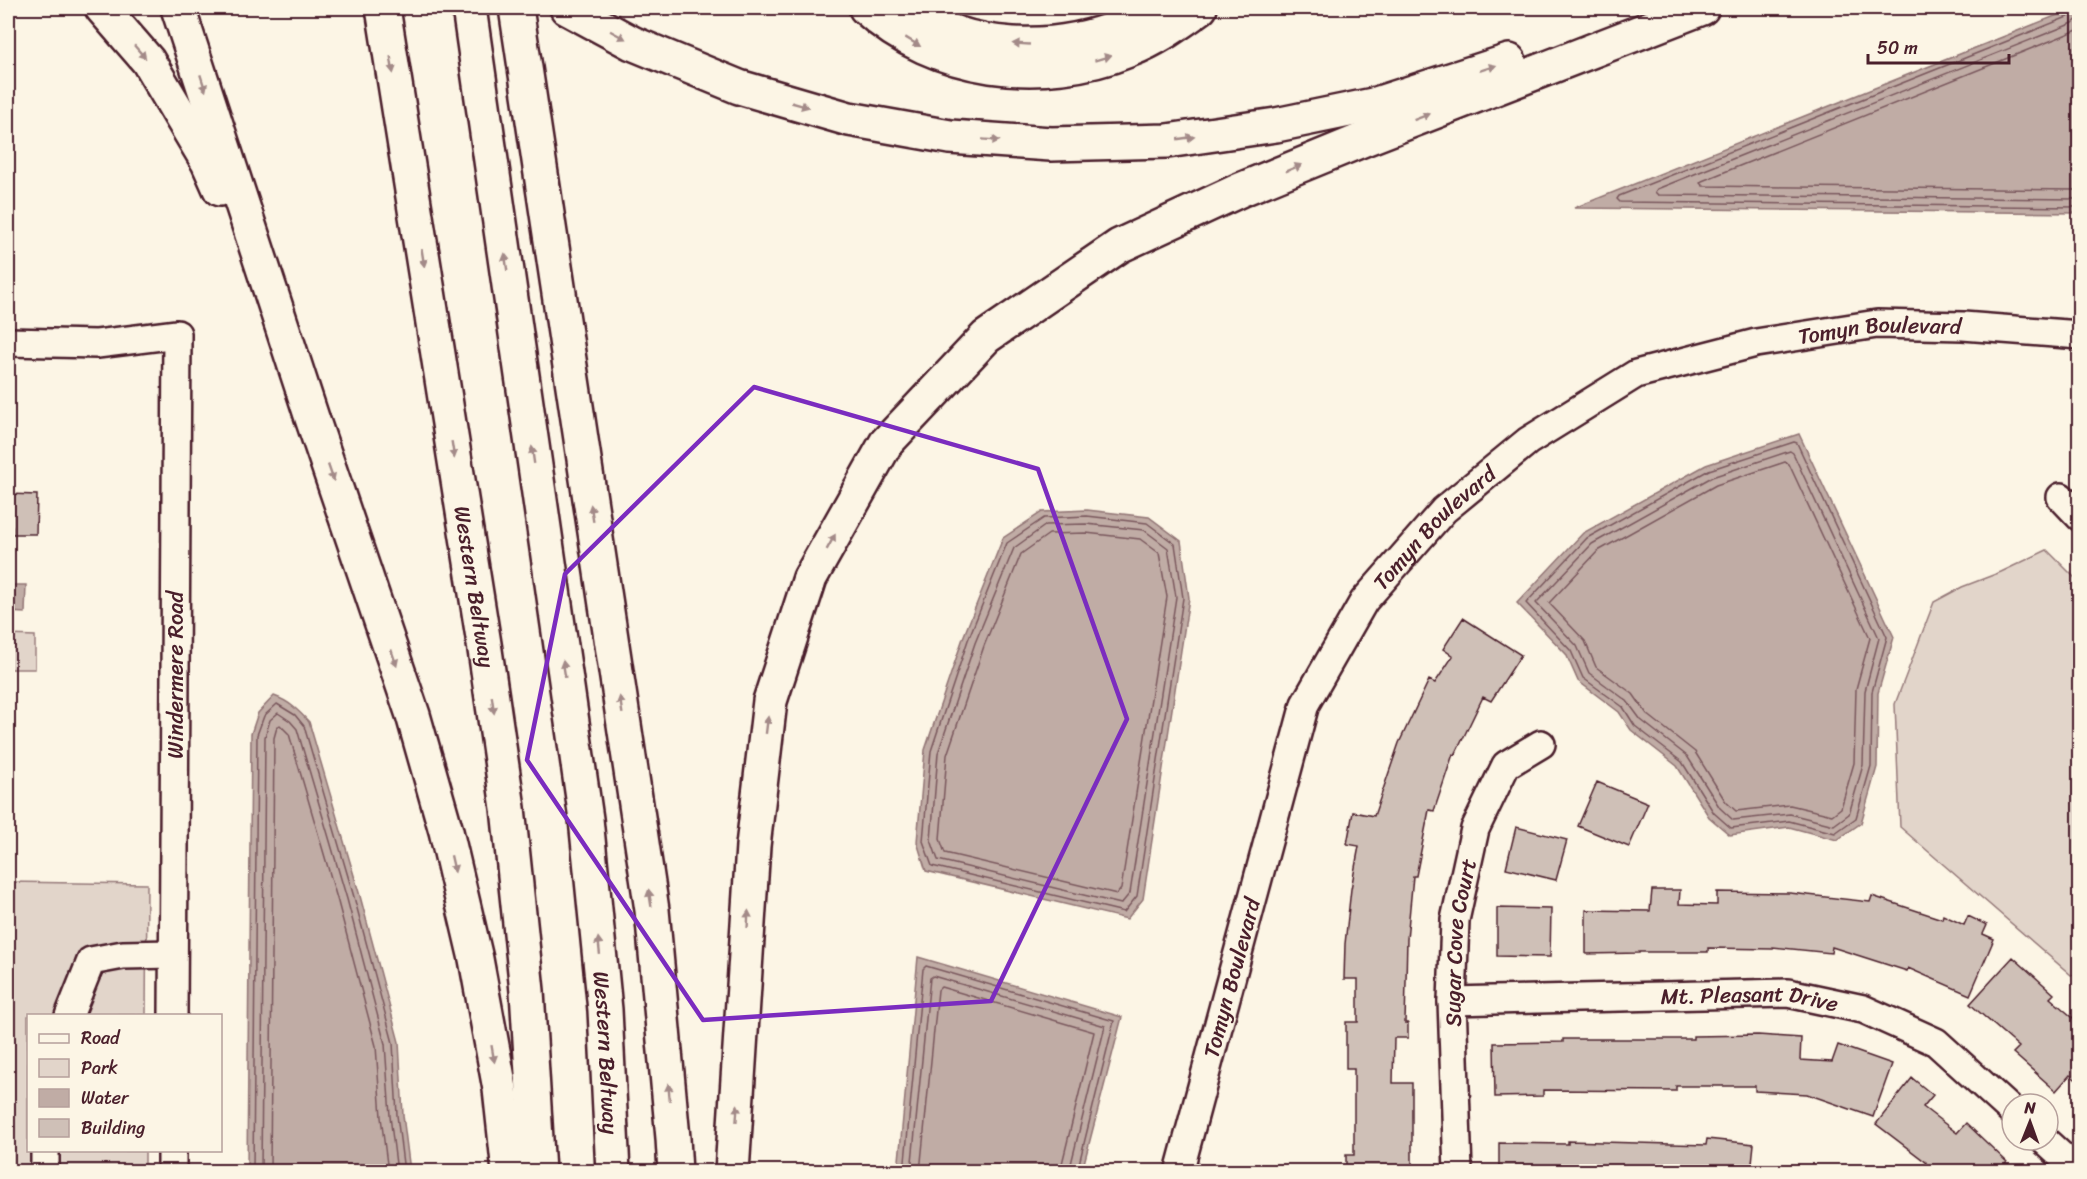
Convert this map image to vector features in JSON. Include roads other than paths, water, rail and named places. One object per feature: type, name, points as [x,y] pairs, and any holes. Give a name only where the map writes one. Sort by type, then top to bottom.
[{"type":"highway","points":[[102,8],[148,61],[208,162],[253,265],[312,418]]},
{"type":"highway","points":[[178,8],[312,418],[413,715],[446,831],[476,960],[500,1089],[509,1172]]},
{"type":"highway","name":"Western Beltway","points":[[383,8],[508,808],[527,990],[538,1172]]},
{"type":"highway","name":"Western Beltway","points":[[469,8],[586,819],[605,1010],[613,1172]]},
{"type":"highway","points":[[516,8],[652,910],[674,1138],[675,1172]]},
{"type":"highway","points":[[567,8],[632,43],[739,87],[849,119],[950,137],[1051,144],[1167,141],[1276,125],[1373,105],[1680,8]]},
{"type":"highway","points":[[866,8],[881,21],[920,46],[952,58],[994,67],[1038,69],[1081,65],[1129,50],[1175,26],[1200,8]]},
{"type":"highway","points":[[908,8],[954,33],[997,42],[1039,45],[1078,40],[1125,25],[1156,8]]},
{"type":"highway","points":[[732,1172],[753,846],[770,701],[810,578],[886,443],[986,337],[1119,246],[1240,190],[1367,138],[1702,8]]},
{"type":"street","name":"Tomyn Boulevard","points":[[1179,1172],[1305,704],[1364,601],[1444,510],[1528,441],[1636,374],[1756,343],[1877,324],[1963,326],[2079,336]]},
{"type":"street","name":"Windermere Road","points":[[8,342],[97,344],[177,334],[173,1014]]},
{"type":"street","points":[[2061,496],[2079,517]]},
{"type":"street","name":"Sugar Cove Court","points":[[1458,1172],[1452,1001],[1455,920],[1475,829],[1506,765],[1541,744]]},
{"type":"street","points":[[70,1014],[91,961],[123,955],[173,954]]},
{"type":"street","name":"Mt. Pleasant Drive","points":[[1452,1001],[1788,993],[1863,1009],[1936,1042],[2000,1100]]},
{"type":"street","points":[[45,1152],[45,1172]]},
{"type":"street","points":[[172,1152],[172,1172]]},
{"type":"street","points":[[2057,1152],[2079,1172]]},
{"type":"water","points":[[2075,8],[2080,8],[2079,213],[1574,208]]},
{"type":"water","points":[[1799,434],[1894,637],[1878,693],[1877,767],[1861,823],[1837,840],[1789,827],[1730,835],[1709,817],[1677,766],[1631,730],[1619,712],[1578,681],[1566,654],[1517,603],[1583,533],[1706,465]]},
{"type":"water","points":[[1087,510],[1149,517],[1181,541],[1189,598],[1143,899],[1127,919],[926,871],[917,842],[925,750],[963,638],[1003,538],[1042,512]]},
{"type":"water","points":[[8,585],[26,585],[25,613],[8,612]]},
{"type":"water","points":[[274,696],[293,707],[309,722],[360,896],[399,1042],[403,1115],[410,1171],[247,1171],[251,734],[258,713]]},
{"type":"water","points":[[918,957],[1122,1017],[1082,1171],[898,1171]]}]
